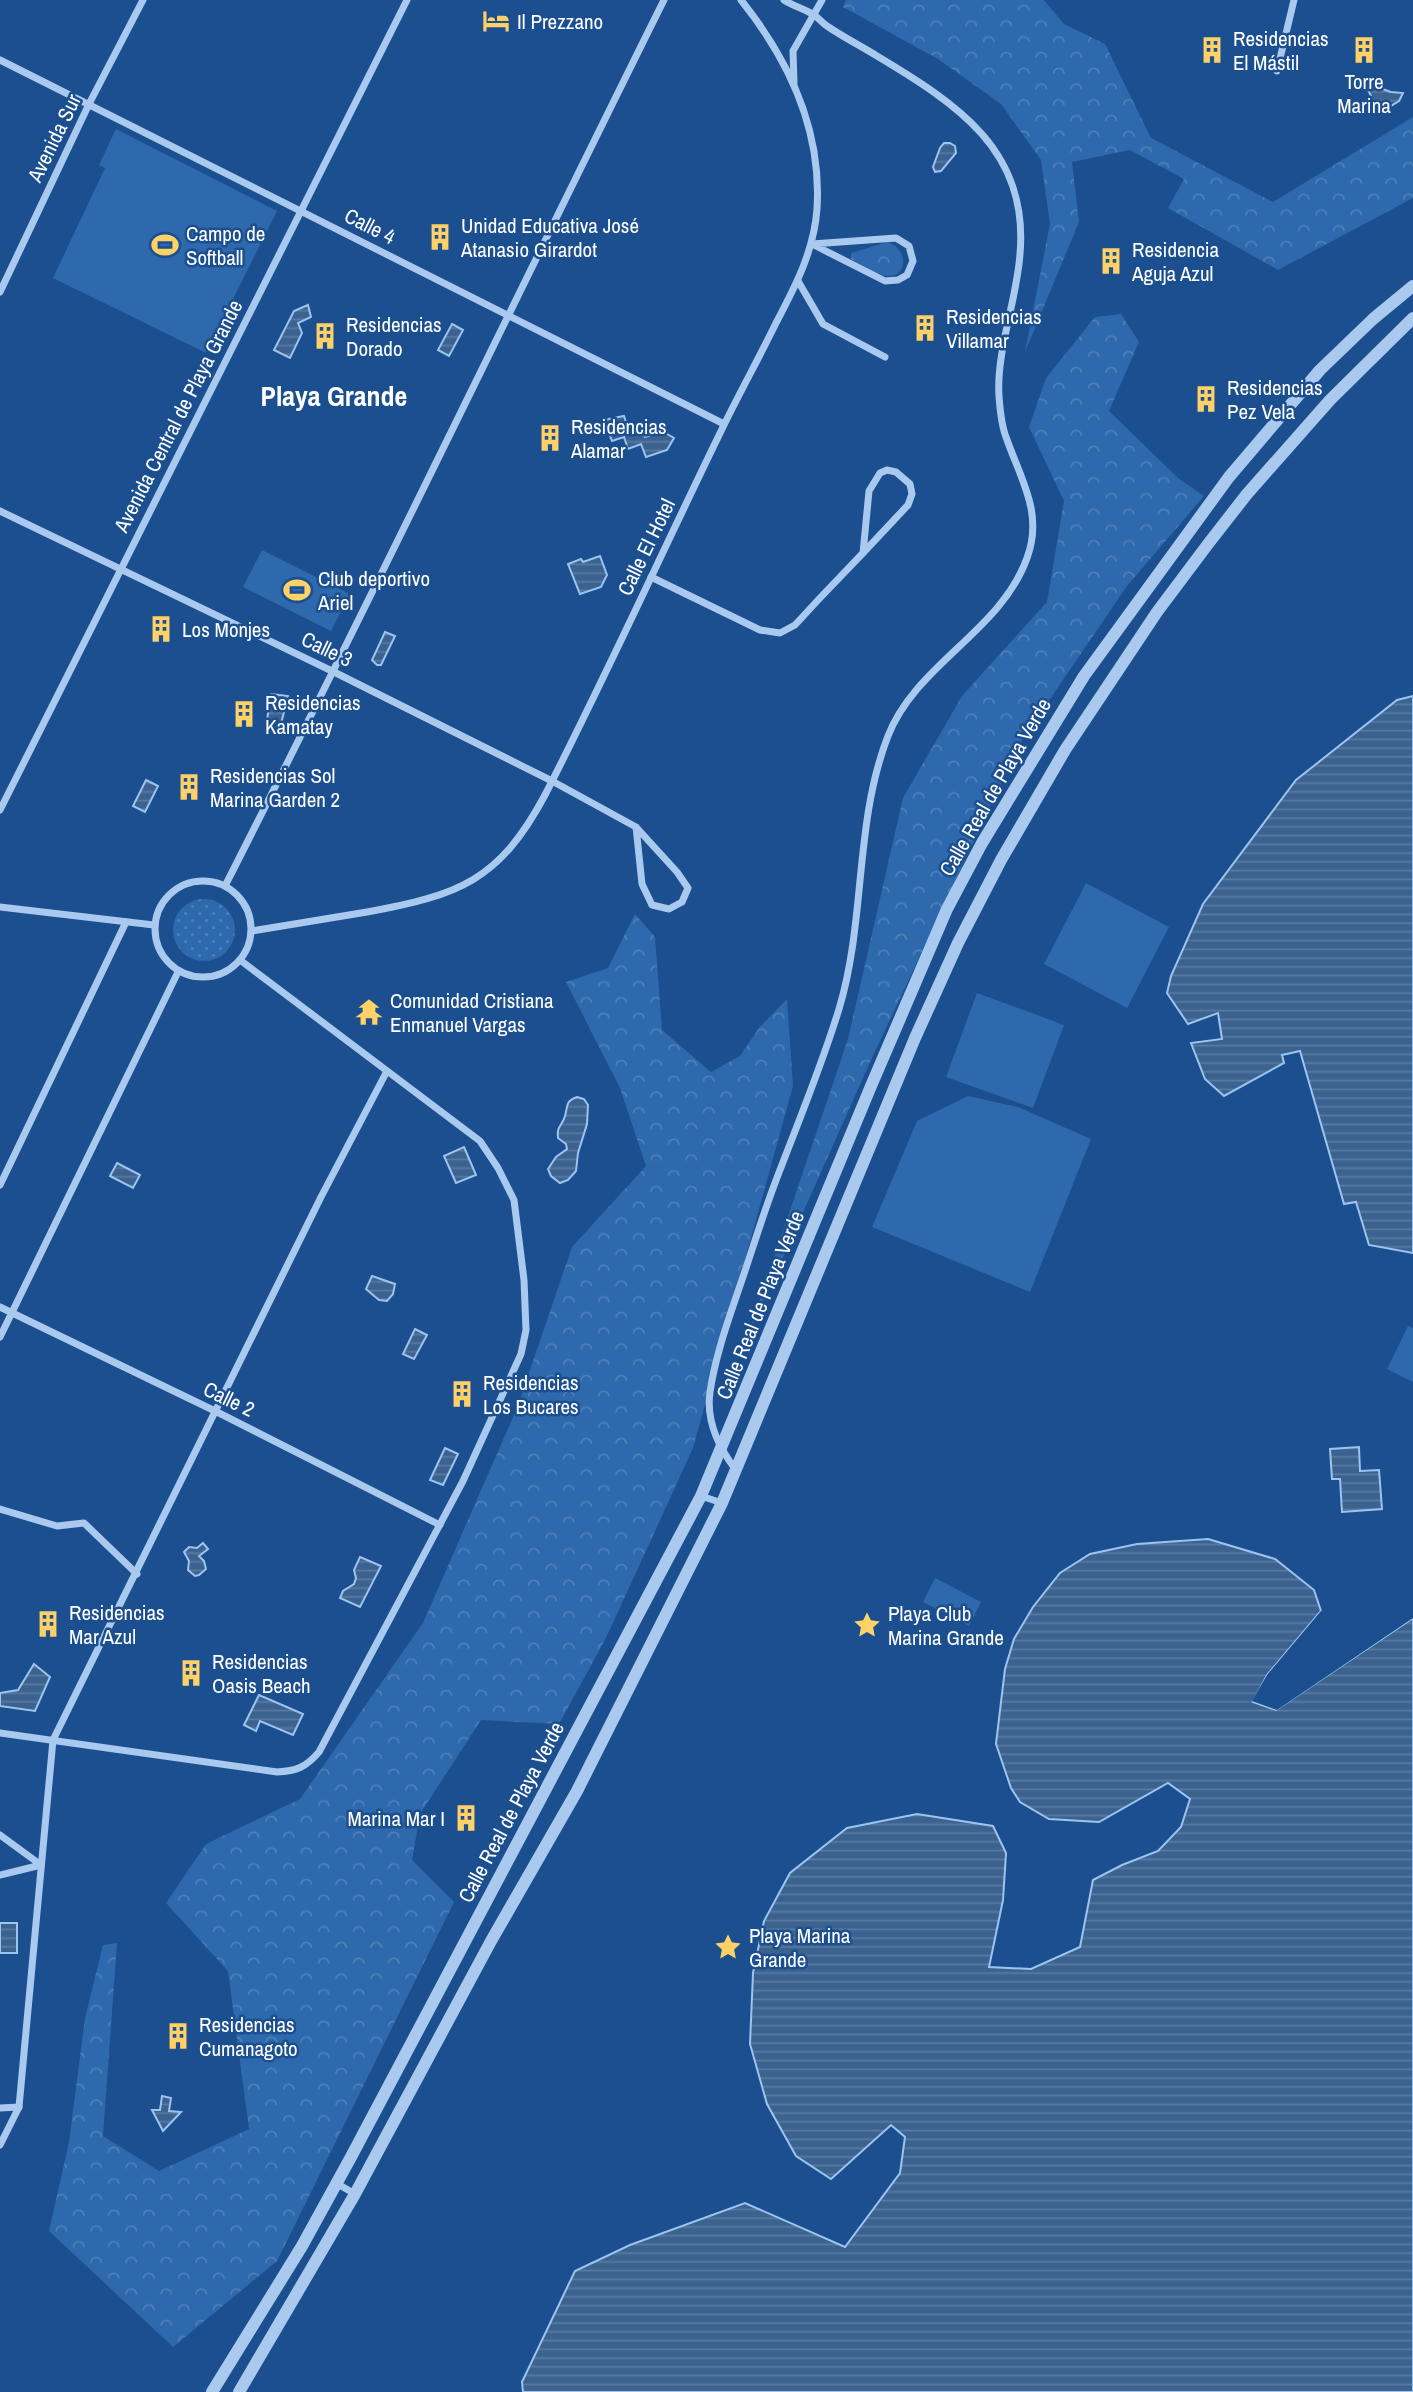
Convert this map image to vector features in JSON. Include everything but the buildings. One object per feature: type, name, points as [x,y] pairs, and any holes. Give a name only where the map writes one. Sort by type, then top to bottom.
[{"type":"street","name":"Avenida Sur","points":[[0,292],[89,104],[143,0]]},
{"type":"street","name":"Avenida Central de Playa Grande","points":[[0,810],[407,0]]},
{"type":"street","points":[[225,886],[334,672],[664,0]]},
{"type":"street","name":"Calle El Hotel","points":[[251,931],[421,902],[468,884],[497,863],[517,841],[552,781],[724,424],[798,281],[812,244],[817,209],[817,177],[810,127],[795,86],[761,27],[741,0]]},
{"type":"street","points":[[736,1470],[721,1451],[712,1423],[709,1396],[732,1308],[772,1189],[820,1069],[839,1010],[850,960],[867,820],[889,733],[903,709],[927,678],[1004,598],[1027,558],[1033,535],[1034,514],[1029,492],[1005,435],[999,386],[1020,256],[1022,220],[1013,183],[990,144],[959,111],[899,69],[825,25],[814,15],[784,0]]},
{"type":"street","points":[[795,86],[793,51],[822,0]]},
{"type":"street","points":[[1277,71],[1294,0]]},
{"type":"street","name":"Calle 4","points":[[0,60],[724,424]]},
{"type":"street","points":[[896,238],[909,246],[913,261],[907,275],[892,282],[885,281],[812,244],[896,238]]},
{"type":"street","points":[[798,281],[823,324],[885,357]]},
{"type":"street","name":"Calle Real de Playa Verde","points":[[212,2392],[302,2246],[701,1496],[937,933],[979,848],[1084,676],[1229,477],[1320,370],[1373,319],[1413,286]]},
{"type":"street","name":"Calle Real de Playa Verde","points":[[239,2392],[355,2194],[567,1804],[577,1791],[722,1503],[915,1038],[958,943],[1001,860],[1050,775],[1157,612],[1247,494],[1330,400],[1413,318]]},
{"type":"street","points":[[651,578],[760,631],[780,633],[795,625],[863,553],[908,505],[912,494],[909,484],[896,472],[887,470],[880,473],[869,491],[863,553]]},
{"type":"street","points":[[1229,477],[1247,494]]},
{"type":"street","name":"Calle 3","points":[[0,511],[334,672],[552,781],[636,827],[688,888],[682,902],[669,909],[652,905],[642,884],[636,827]]},
{"type":"street","points":[[1140,598],[1157,612]]},
{"type":"street","points":[[1084,676],[1104,691]]},
{"type":"street","points":[[1029,763],[1050,775]]},
{"type":"street","points":[[979,848],[1001,860]]},
{"type":"street","points":[[194,881],[210,881],[225,886],[245,904],[250,917],[251,931],[246,951],[227,972],[211,977],[194,978],[178,972],[164,960],[156,944],[154,925],[158,910],[167,896],[194,881]]},
{"type":"street","points":[[0,907],[154,925]]},
{"type":"street","points":[[0,1185],[126,922]]},
{"type":"street","points":[[937,933],[958,943]]},
{"type":"street","points":[[0,1733],[277,1772],[293,1772],[308,1765],[319,1752],[440,1525],[522,1354],[526,1330],[524,1280],[514,1200],[498,1168],[480,1141],[240,960]]},
{"type":"street","points":[[0,1337],[178,972]]},
{"type":"street","points":[[896,1029],[915,1038]]},
{"type":"street","points":[[0,2145],[19,2107],[53,1740],[321,1197],[387,1071]]},
{"type":"street","points":[[858,1118],[877,1128]]},
{"type":"street","points":[[821,1208],[841,1217]]},
{"type":"street","name":"Calle 2","points":[[0,1307],[215,1411],[440,1525]]},
{"type":"street","points":[[701,1496],[722,1503]]},
{"type":"street","points":[[0,1509],[57,1526],[84,1524],[137,1574]]},
{"type":"street","points":[[546,1789],[567,1804]]},
{"type":"street","points":[[0,1835],[41,1865]]},
{"type":"street","points":[[0,1875],[41,1865]]},
{"type":"street","points":[[483,1907],[505,1920]]},
{"type":"street","points":[[0,2108],[19,2107]]},
{"type":"street","points":[[336,2183],[355,2194]]},
{"type":"green space","points":[[846,0],[1044,0],[1064,24],[1105,44],[1151,138],[1273,202],[1413,117],[1413,198],[1278,270],[1168,208],[1184,179],[1130,150],[1072,162],[1079,222],[1025,352],[1050,224],[1041,160],[1001,104],[938,59],[843,7]]},
{"type":"green space","name":"Campo de Softball","points":[[116,129],[277,211],[206,353],[53,278],[105,168],[99,165]]},
{"type":"green space","points":[[887,242],[900,251],[902,256],[899,273],[887,276],[878,274],[851,259],[851,253]]},
{"type":"green space","points":[[1121,314],[1139,342],[1109,411],[1178,478],[1204,496],[1127,586],[1020,743],[871,1060],[747,1338],[848,1039],[903,798],[962,696],[1047,602],[1064,501],[1029,427],[1046,378],[1095,317]]},
{"type":"green space","name":"Club deportivo Ariel","points":[[262,550],[350,594],[331,631],[243,587]]},
{"type":"green space","points":[[1086,883],[1169,927],[1127,1008],[1044,964]]},
{"type":"green space","points":[[198,899],[210,899],[226,908],[233,918],[233,942],[226,952],[210,961],[198,961],[187,956],[178,947],[173,936],[173,924],[178,913],[187,904]]},
{"type":"green space","points":[[635,914],[655,937],[662,1030],[711,1072],[740,1056],[759,1028],[787,999],[793,1086],[693,1448],[606,1638],[559,1724],[481,1720],[420,1814],[412,1860],[454,1902],[277,2261],[173,2347],[49,2231],[69,2142],[85,2018],[103,1945],[117,1943],[103,2136],[159,2171],[249,2129],[228,1971],[166,1903],[206,1844],[300,1799],[423,1623],[517,1408],[572,1247],[646,1166],[620,1088],[566,982],[608,968]]},
{"type":"green space","points":[[977,993],[1064,1025],[1033,1108],[946,1077]]},
{"type":"green space","points":[[968,1096],[1018,1107],[1091,1139],[1030,1292],[872,1227],[917,1121]]},
{"type":"green space","points":[[1408,1326],[1413,1328],[1413,1382],[1387,1369]]},
{"type":"green space","points":[[935,1578],[981,1602],[969,1626],[923,1602]]},
{"type":"shaded area","points":[[1371,85],[1403,93],[1399,101],[1379,113],[1362,105],[1371,96],[1368,90]]},
{"type":"shaded area","points":[[944,143],[955,146],[956,153],[941,171],[935,172],[933,167]]},
{"type":"shaded area","points":[[308,305],[311,317],[298,323],[302,333],[290,358],[274,350],[294,311]]},
{"type":"shaded area","points":[[452,324],[463,330],[449,356],[438,350]]},
{"type":"shaded area","points":[[624,416],[628,428],[640,424],[645,437],[662,431],[674,438],[667,450],[646,457],[641,444],[628,449],[624,437],[612,441],[604,420]]},
{"type":"shaded area","points":[[600,556],[607,575],[601,587],[580,594],[568,564]]},
{"type":"shaded area","points":[[385,632],[395,636],[381,665],[377,665],[372,660]]},
{"type":"shaded area","points":[[271,694],[288,696],[280,728],[266,727]]},
{"type":"shaded area","points":[[1413,696],[1413,1253],[1369,1245],[1356,1202],[1344,1204],[1300,1051],[1282,1055],[1284,1063],[1224,1096],[1205,1079],[1191,1043],[1222,1039],[1218,1013],[1188,1024],[1167,993],[1171,976],[1203,904],[1296,780],[1397,700]]},
{"type":"shaded area","points":[[146,780],[158,786],[145,812],[133,806]]},
{"type":"shaded area","points":[[577,1097],[584,1099],[588,1105],[587,1124],[578,1153],[576,1171],[568,1180],[560,1183],[551,1176],[548,1169],[556,1157],[567,1149],[566,1144],[558,1138],[558,1131],[569,1102]]},
{"type":"shaded area","points":[[464,1147],[476,1175],[456,1183],[444,1156]]},
{"type":"shaded area","points":[[117,1163],[140,1175],[133,1188],[110,1176]]},
{"type":"shaded area","points":[[372,1276],[395,1284],[393,1294],[387,1301],[379,1300],[366,1289]]},
{"type":"shaded area","points":[[415,1329],[427,1335],[414,1359],[403,1354]]},
{"type":"shaded area","points":[[1359,1447],[1360,1471],[1379,1470],[1382,1509],[1342,1512],[1340,1479],[1332,1479],[1330,1449]]},
{"type":"shaded area","points":[[445,1448],[458,1454],[443,1485],[430,1480]]},
{"type":"shaded area","points":[[1208,1539],[1275,1559],[1314,1590],[1321,1611],[1267,1675],[1253,1702],[1276,1710],[1413,1618],[1413,2392],[523,2392],[522,2382],[575,2271],[630,2245],[745,2203],[845,2247],[900,2173],[905,2137],[891,2125],[831,2179],[796,2156],[767,2104],[750,2044],[753,1973],[764,1921],[790,1873],[847,1828],[917,1814],[993,1826],[1006,1853],[1003,1900],[989,1967],[1031,1969],[1080,1947],[1093,1880],[1158,1851],[1181,1827],[1190,1799],[1168,1783],[1099,1822],[1049,1819],[1020,1802],[1011,1788],[996,1744],[1005,1669],[1014,1639],[1033,1607],[1060,1573],[1090,1554],[1137,1544]]},
{"type":"shaded area","points":[[203,1543],[208,1549],[199,1556],[206,1569],[195,1576],[188,1570],[189,1561],[184,1552],[189,1547],[197,1548]]},
{"type":"shaded area","points":[[360,1557],[381,1566],[360,1607],[340,1598],[343,1591],[354,1584],[354,1570]]},
{"type":"shaded area","points":[[34,1664],[50,1677],[35,1711],[0,1706],[0,1693],[18,1690]]},
{"type":"shaded area","points":[[259,1695],[303,1714],[293,1735],[260,1721],[256,1731],[244,1725]]},
{"type":"shaded area","points":[[0,1923],[17,1923],[17,1953],[0,1953]]},
{"type":"shaded area","points":[[162,2096],[171,2098],[169,2111],[181,2112],[163,2131],[152,2110],[160,2110]]},
{"type":"pier","points":[[1325,1610],[1270,1677],[1257,1700],[1276,1706],[1413,1614],[1413,1618],[1277,1710],[1252,1701],[1267,1675],[1321,1611]]},
{"type":"place","name":"Il Prezzano","points":[[496,21]]},
{"type":"place","name":"Residencias El Mástil","points":[[1212,50]]},
{"type":"place","name":"Torre Marina","points":[[1364,50]]},
{"type":"place","name":"Unidad Educativa José Atanasio Girardot","points":[[440,237]]},
{"type":"place","name":"Campo de Softball","points":[[165,245]]},
{"type":"place","name":"Residencia Aguja Azul","points":[[1111,261]]},
{"type":"place","name":"Residencias Villamar","points":[[925,328]]},
{"type":"place","name":"Residencias Dorado","points":[[325,336]]},
{"type":"place","name":"Residencias Pez Vela","points":[[1206,399]]},
{"type":"place","name":"Residencias Alamar","points":[[550,438]]},
{"type":"place","name":"Club deportivo Ariel","points":[[297,590]]},
{"type":"place","name":"Los Monjes","points":[[161,629]]},
{"type":"place","name":"Residencias Kamatay","points":[[244,714]]},
{"type":"place","name":"Residencias Sol Marina Garden 2","points":[[189,787]]},
{"type":"place","name":"Comunidad Cristiana Enmanuel Vargas","points":[[369,1012]]},
{"type":"place","name":"Residencias Los Bucares","points":[[462,1394]]},
{"type":"place","name":"Residencias Mar Azul","points":[[48,1624]]},
{"type":"place","name":"Playa Club Marina Grande","points":[[867,1625]]},
{"type":"place","name":"Residencias Oasis Beach","points":[[191,1673]]},
{"type":"place","name":"Marina Mar I","points":[[466,1818]]},
{"type":"place","name":"Playa Marina Grande","points":[[728,1947]]},
{"type":"place","name":"Residencias Cumanagoto","points":[[178,2036]]},
{"type":"district","name":"Playa Grande","points":[[334,396]]}]
